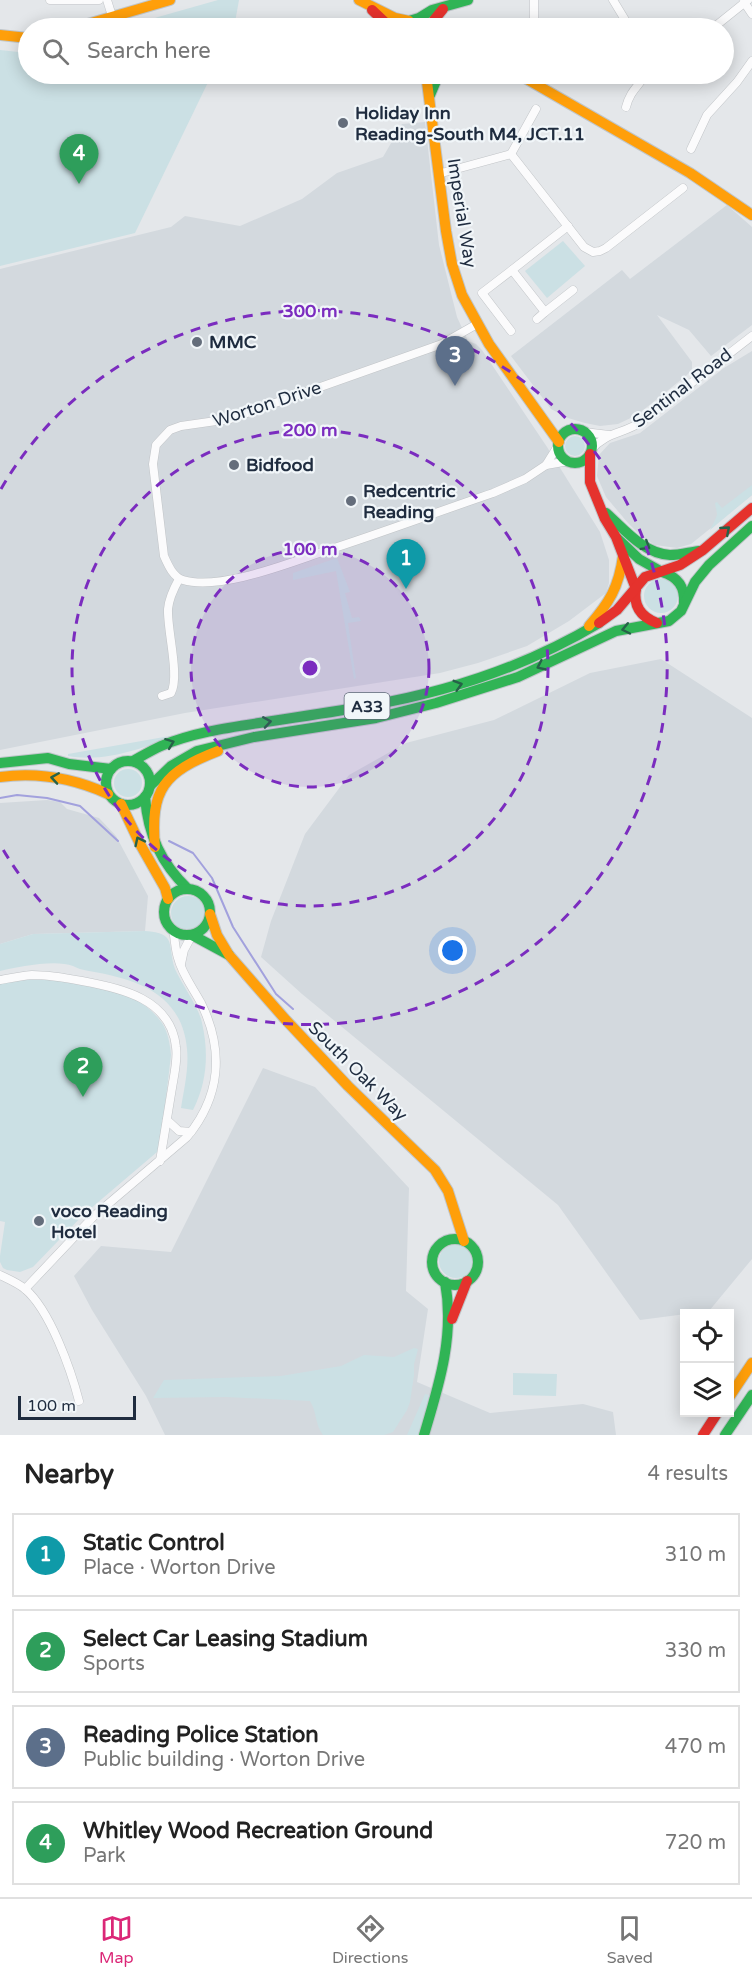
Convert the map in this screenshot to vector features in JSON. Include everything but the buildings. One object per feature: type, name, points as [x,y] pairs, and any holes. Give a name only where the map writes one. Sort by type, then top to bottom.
[{"type":"main road","points":[[106,18],[170,0]]},
{"type":"main road","points":[[359,0],[395,18]]},
{"type":"main road","points":[[359,0],[380,18]]},
{"type":"main road","points":[[420,18],[432,10],[443,9],[468,0]]},
{"type":"main road","points":[[437,18],[443,9]]},
{"type":"main road","points":[[0,34],[18,37]]},
{"type":"main road","name":"Imperial Way","points":[[425,84],[429,96]]},
{"type":"main road","name":"Imperial Way","points":[[427,84],[445,229],[455,275],[477,324],[518,385],[545,419],[559,443]]},
{"type":"main road","points":[[429,96],[434,84]]},
{"type":"main road","points":[[535,84],[690,173],[752,215]]},
{"type":"main road","points":[[545,419],[584,432],[590,439],[590,482]]},
{"type":"main road","points":[[572,429],[564,434],[559,443],[561,454],[572,462],[590,482],[616,537],[636,589],[635,602],[638,610],[647,619],[660,623],[675,617],[702,572],[752,526]]},
{"type":"main road","points":[[572,462],[583,460],[590,452]]},
{"type":"main road","points":[[636,589],[642,579],[648,575],[680,565],[704,550],[752,508]]},
{"type":"main road","points":[[601,509],[638,541],[657,553],[676,555],[704,550]]},
{"type":"main road","points":[[616,537],[639,559],[672,575],[679,581],[685,594],[684,604]]},
{"type":"main road","points":[[582,634],[604,609],[617,589],[623,556]]},
{"type":"main road","name":"A33","points":[[133,761],[161,746],[209,731],[373,705],[456,686],[535,658],[582,634],[617,610],[636,589]]},
{"type":"main road","name":"A33","points":[[150,786],[171,766],[188,755],[210,747],[254,737],[376,718],[458,697],[518,677],[616,631],[660,623]]},
{"type":"main road","points":[[156,847],[153,824],[155,805],[168,782],[180,770],[197,760],[254,737]]},
{"type":"main road","points":[[0,763],[48,758],[69,764],[111,769]]},
{"type":"main road","points":[[0,777],[30,775],[53,777],[77,782],[108,794],[121,804],[137,804],[145,797],[150,786],[150,777],[141,764],[133,761],[121,762],[111,769],[106,778],[108,794]]},
{"type":"main road","points":[[145,797],[148,828],[156,847],[171,872],[188,889]]},
{"type":"main road","points":[[121,804],[165,888],[168,899],[164,914],[167,922],[173,930],[182,934],[192,934],[203,929],[208,922],[209,904],[198,891],[178,890],[168,899]]},
{"type":"main road","name":"South Oak Way","points":[[210,914],[218,935],[230,955],[312,1050],[435,1170],[448,1191],[464,1241]]},
{"type":"main road","name":"South Oak Way","points":[[192,934],[230,955]]},
{"type":"main road","points":[[450,1324],[445,1282],[437,1274],[433,1261],[435,1252],[443,1243],[451,1226],[454,1214]]},
{"type":"main road","points":[[424,1435],[450,1324],[467,1281],[475,1273],[478,1263],[476,1252],[464,1241],[453,1239],[443,1243]]},
{"type":"main road","points":[[445,1282],[459,1284],[467,1281]]},
{"type":"main road","points":[[734,1389],[752,1363]]},
{"type":"main road","points":[[725,1435],[752,1395]]},
{"type":"main road","points":[[703,1435],[715,1417]]},
{"type":"street","points":[[50,0],[99,0]]},
{"type":"street","points":[[107,0],[112,16]]},
{"type":"street","points":[[534,0],[534,18]]},
{"type":"street","points":[[613,0],[624,18]]},
{"type":"street","points":[[725,18],[746,1],[752,14]]},
{"type":"street","points":[[691,149],[707,115],[737,82],[752,61]]},
{"type":"street","points":[[626,107],[629,96],[639,84]]},
{"type":"street","points":[[438,174],[511,154],[536,109]]},
{"type":"street","points":[[511,154],[587,249],[593,252],[600,251],[683,188]]},
{"type":"street","points":[[511,332],[483,293],[568,226]]},
{"type":"street","points":[[512,270],[545,312]]},
{"type":"street","points":[[537,318],[573,290]]},
{"type":"street","name":"Worton Drive","points":[[179,579],[170,569],[164,556],[153,464],[156,445],[170,430],[181,426],[231,418],[442,344],[477,324]]},
{"type":"street","name":"Sentinal Road","points":[[590,452],[609,435],[641,422],[752,336]]},
{"type":"street","name":"Sentinal Road","points":[[584,432],[609,435]]},
{"type":"street","points":[[162,696],[171,693],[173,688],[174,675],[168,610],[179,579],[191,582],[213,581],[256,574],[499,490],[525,479],[546,465],[559,443]]},
{"type":"street","points":[[546,465],[572,462]]},
{"type":"street","points":[[25,1289],[94,1216],[191,1132],[210,1097],[215,1077],[216,1056],[210,1025],[178,959],[173,930]]},
{"type":"street","points":[[181,965],[184,950],[192,934]]},
{"type":"street","points":[[0,980],[29,975],[70,978],[136,994],[160,1012],[170,1027],[176,1046],[176,1060],[160,1161]]},
{"type":"street","points":[[167,1120],[179,1131],[191,1132]]},
{"type":"street","points":[[0,1275],[25,1289],[49,1321],[73,1376],[79,1401]]},
{"type":"shaded area","points":[[218,0],[239,0],[236,18],[155,18]]},
{"type":"shaded area","points":[[0,50],[18,52],[18,84],[207,84],[135,233],[0,266]]},
{"type":"shaded area","points":[[425,122],[439,245],[457,317],[468,341],[476,344],[482,350],[600,532],[609,560],[609,583],[606,593],[569,621],[527,646],[440,673],[185,713],[0,750],[0,269],[171,227],[185,216],[240,226],[302,199],[337,173],[383,157],[402,124]]},
{"type":"shaded area","points":[[727,205],[752,227],[752,325],[711,356],[689,330],[657,315],[692,362],[692,369],[687,375],[637,415],[618,424],[600,426],[585,423],[568,418],[551,409],[511,356],[622,270],[630,279]]},
{"type":"shaded area","points":[[563,241],[585,266],[547,298],[525,271]]},
{"type":"shaded area","points":[[752,351],[752,495],[691,544],[677,548],[655,545],[641,536],[606,497],[597,476],[599,455],[610,443],[640,433],[724,368]]},
{"type":"shaded area","points":[[575,436],[582,439],[585,446],[582,453],[575,456],[568,453],[565,446],[568,439]]},
{"type":"shaded area","points":[[752,485],[752,495],[710,530],[717,515],[715,503],[717,502],[722,508]]},
{"type":"shaded area","points":[[337,558],[350,592],[345,593],[352,618],[359,617],[361,621],[348,623],[356,678],[354,679],[336,571],[293,580],[293,573]]},
{"type":"shaded area","points":[[661,579],[673,584],[678,596],[673,608],[661,613],[649,608],[644,596],[649,584]]},
{"type":"shaded area","points":[[661,659],[752,718],[752,1259],[711,1309],[680,1309],[680,1315],[640,1320],[558,1205],[302,994],[261,957],[271,921],[305,834],[349,775],[406,743],[494,720],[590,673]]},
{"type":"shaded area","points":[[181,734],[140,749],[111,756],[83,758],[68,756],[68,754]]},
{"type":"shaded area","points":[[128,769],[138,773],[142,783],[138,793],[128,797],[118,793],[114,783],[118,773]]},
{"type":"shaded area","points":[[47,800],[60,802],[67,809],[99,818],[116,836],[148,896],[145,931],[33,934],[0,944],[0,803]]},
{"type":"shaded area","points":[[188,896],[200,901],[205,913],[200,925],[188,930],[176,925],[171,913],[176,901]]},
{"type":"shaded area","points":[[155,932],[167,938],[175,969],[198,1010],[202,1023],[206,1045],[204,1079],[193,1110],[181,1108],[187,1064],[183,1030],[176,1014],[154,992],[139,984],[65,964],[36,964],[0,971],[0,944],[33,934]]},
{"type":"shaded area","points":[[32,979],[67,981],[103,987],[136,1000],[162,1023],[166,1030],[171,1055],[161,1140],[157,1152],[83,1215],[33,1267],[20,1272],[3,1268],[0,1262],[5,1222],[0,1221],[0,983]]},
{"type":"shaded area","points":[[263,1068],[315,1087],[409,1188],[406,1291],[428,1309],[417,1382],[490,1413],[583,1404],[613,1412],[616,1435],[165,1435],[146,1396],[92,1310],[74,1276],[101,1246],[171,1252]]},
{"type":"shaded area","points":[[456,1244],[468,1249],[473,1261],[468,1273],[456,1278],[444,1273],[439,1261],[444,1249]]},
{"type":"shaded area","points":[[414,1348],[418,1349],[410,1402],[393,1432],[384,1435],[323,1435],[310,1401],[226,1397],[153,1398],[164,1380],[281,1376],[341,1366],[364,1355],[394,1357]]},
{"type":"shaded area","points":[[513,1373],[557,1374],[556,1396],[513,1395]]},
{"type":"shaded area","points":[[425,1394],[429,1395],[419,1435],[407,1435]]},
{"type":"waterway","points":[[0,798],[17,795],[47,798],[80,806],[118,841]]},
{"type":"waterway","points":[[169,841],[193,853],[212,878],[233,927],[276,994],[293,1009]]},
{"type":"traffic: fast","points":[[419,18],[432,10],[468,0]]},
{"type":"traffic: fast","points":[[430,95],[435,84]]},
{"type":"traffic: fast","points":[[575,429],[587,434],[592,446],[587,458],[575,463],[563,458],[558,446],[563,434],[575,429]]},
{"type":"traffic: fast","points":[[606,513],[635,540],[661,554],[677,555],[699,551]]},
{"type":"traffic: fast","points":[[150,786],[171,766],[197,751],[254,737],[376,718],[436,703],[518,677],[616,631],[669,621],[681,611],[695,582],[709,565],[752,526]]},
{"type":"traffic: fast","points":[[618,539],[639,559],[662,572]]},
{"type":"traffic: fast","points":[[662,572],[672,577],[682,587],[684,603]]},
{"type":"traffic: fast","points":[[133,761],[161,746],[197,734],[372,705],[461,684],[518,664],[599,623]]},
{"type":"traffic: fast","points":[[0,763],[48,758],[69,764],[111,769]]},
{"type":"traffic: fast","points":[[128,761],[137,762],[144,767],[149,774],[150,783],[149,792],[144,799],[137,804],[128,805],[119,804],[112,799],[107,792],[106,783],[107,774],[112,767],[119,762],[128,761]]},
{"type":"traffic: fast","points":[[145,797],[149,824],[158,848],[170,869],[188,889]]},
{"type":"traffic: fast","points":[[187,889],[203,896],[210,912],[203,928],[187,935],[171,928],[164,912],[171,896],[187,889]]},
{"type":"traffic: fast","points":[[192,935],[229,955]]},
{"type":"traffic: fast","points":[[455,1239],[471,1246],[478,1262],[471,1278],[455,1285],[439,1278],[432,1262],[439,1246],[455,1239]]},
{"type":"traffic: fast","points":[[424,1435],[440,1379],[447,1341],[448,1302],[445,1282]]},
{"type":"traffic: fast","points":[[725,1435],[752,1395]]},
{"type":"traffic: slow","points":[[108,18],[170,0]]},
{"type":"traffic: slow","points":[[359,0],[395,18]]},
{"type":"traffic: slow","points":[[0,35],[18,37]]},
{"type":"traffic: slow","points":[[427,84],[446,231],[452,264],[462,295],[489,344],[559,442]]},
{"type":"traffic: slow","points":[[535,84],[690,173],[752,215]]},
{"type":"traffic: slow","points":[[589,626],[612,594],[619,577],[623,556]]},
{"type":"traffic: slow","points":[[155,847],[155,810],[164,785],[185,767],[218,751]]},
{"type":"traffic: slow","points":[[0,777],[28,775],[68,780],[108,794]]},
{"type":"traffic: slow","points":[[121,804],[165,888],[168,899]]},
{"type":"traffic: slow","points":[[210,914],[217,935],[229,955],[285,1019],[348,1086],[435,1170],[448,1191],[464,1241]]},
{"type":"traffic: slow","points":[[734,1390],[752,1363]]},
{"type":"traffic: jam","points":[[436,18],[443,9]]},
{"type":"traffic: jam","points":[[372,10],[380,18]]},
{"type":"traffic: jam","points":[[590,454],[590,482],[605,519],[616,537],[636,589]]},
{"type":"traffic: jam","points":[[599,623],[617,610],[645,577],[680,565],[703,550],[752,508]]},
{"type":"traffic: jam","points":[[636,589],[635,595],[639,610],[647,618],[657,623]]},
{"type":"traffic: jam","points":[[452,1319],[467,1281]]},
{"type":"traffic: jam","points":[[703,1435],[715,1417]]},
{"type":"place","name":"Holiday Inn Reading-South M4, JCT.11","points":[[343,123]]},
{"type":"place","name":"Whitley Wood Recreation Ground","points":[[79,184]]},
{"type":"place","name":"MMC","points":[[197,342]]},
{"type":"place","name":"Reading Police Station","points":[[455,386]]},
{"type":"place","name":"Bidfood","points":[[234,465]]},
{"type":"place","name":"Redcentric Reading","points":[[351,501]]},
{"type":"place","name":"Static Control","points":[[406,589]]},
{"type":"place","name":"Select Car Leasing Stadium","points":[[83,1097]]},
{"type":"place","name":"voco Reading Hotel","points":[[39,1221]]}]
